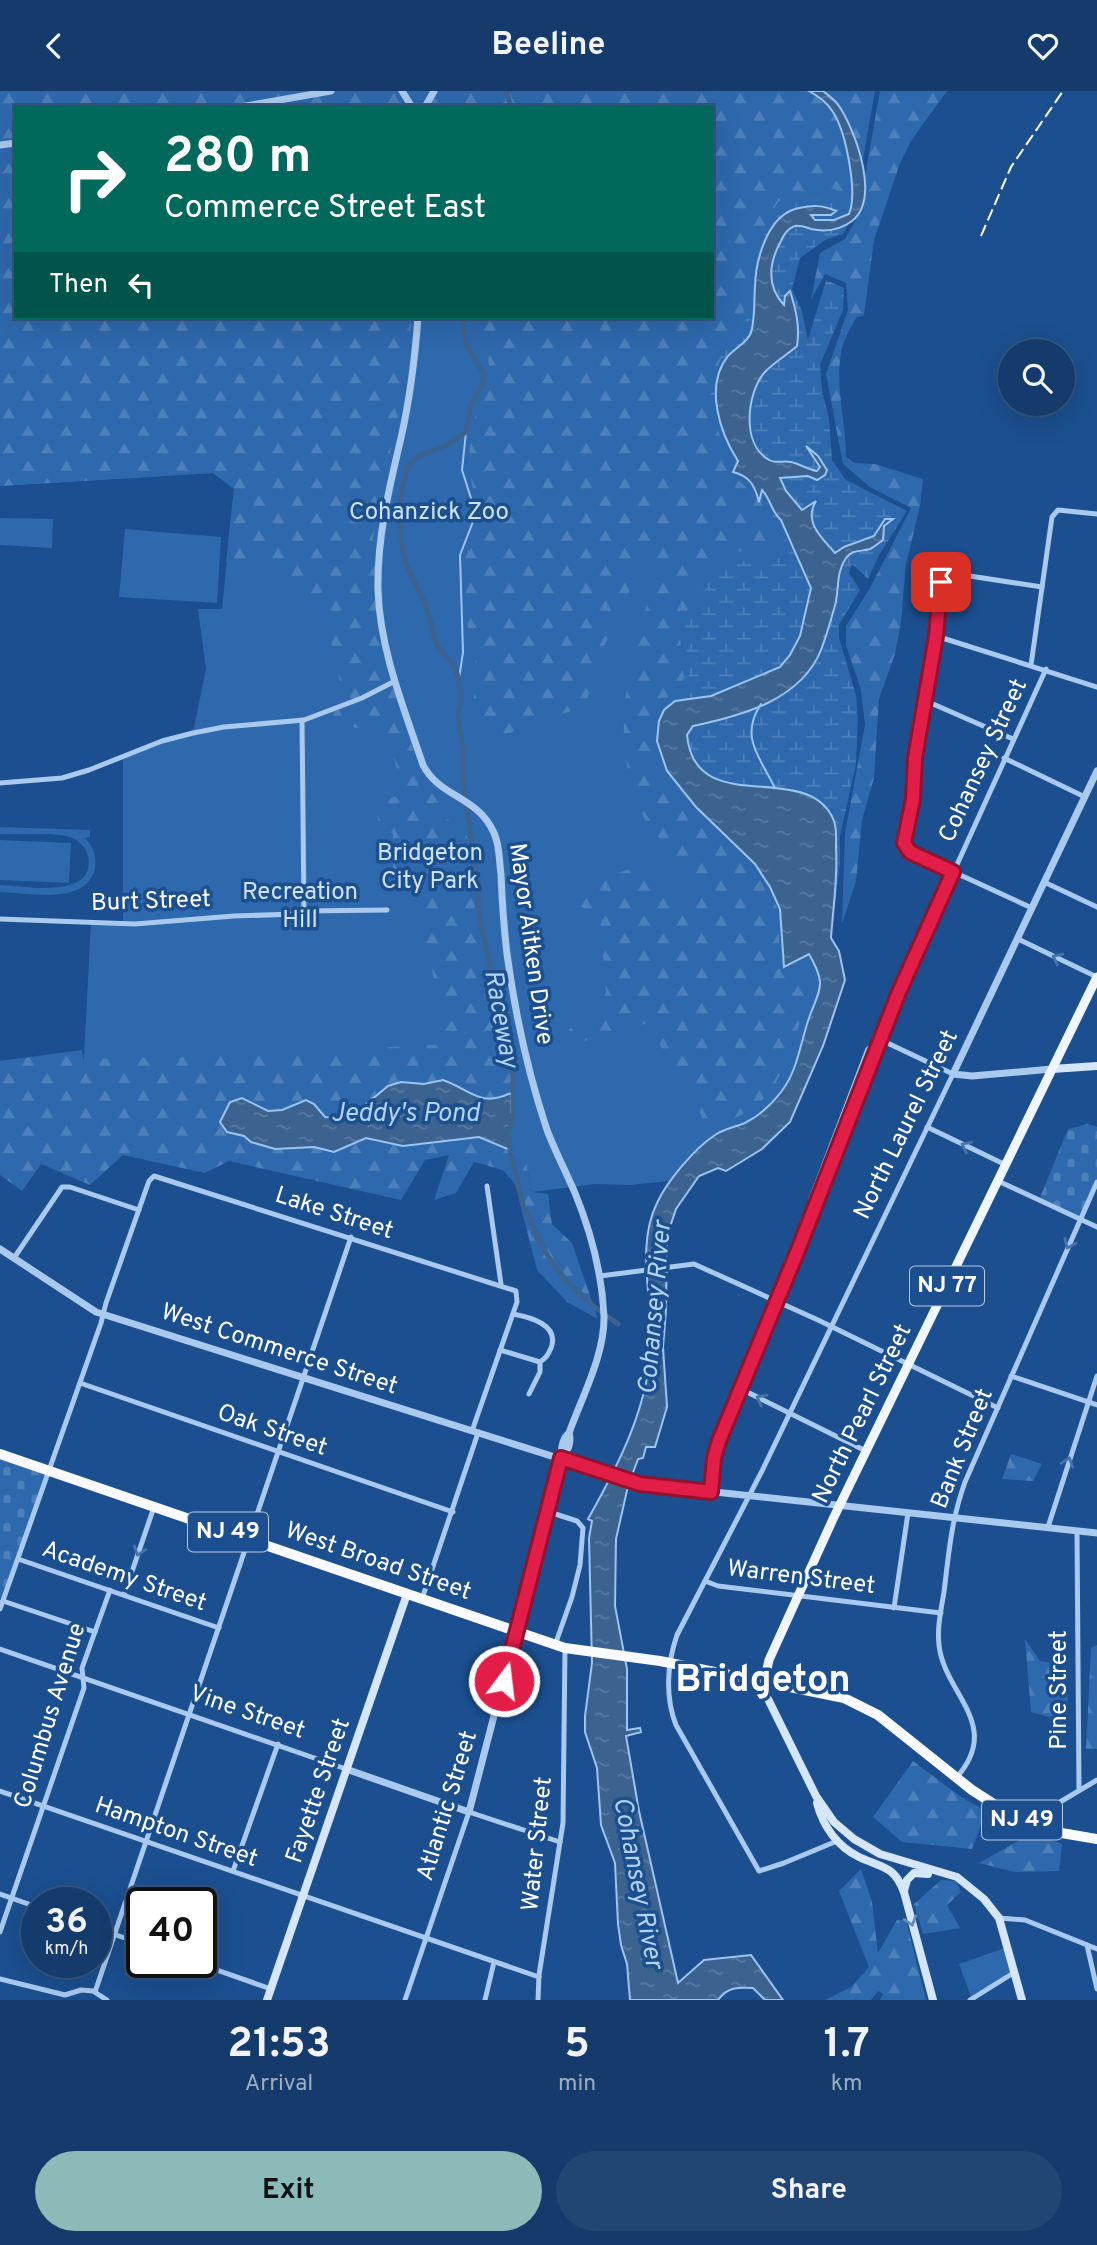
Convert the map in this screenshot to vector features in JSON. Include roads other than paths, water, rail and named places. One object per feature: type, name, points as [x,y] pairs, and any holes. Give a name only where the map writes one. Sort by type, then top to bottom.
[{"type":"highway","name":"West Broad Street","points":[[0,1454],[560,1647],[670,1663]]},
{"type":"highway","name":"NJ 49","points":[[670,1663],[836,1696],[861,1706],[886,1721],[994,1806],[1031,1824],[1097,1839]]},
{"type":"main road","name":"North Pearl Street","points":[[764,1682],[769,1660],[840,1505],[1097,977]]},
{"type":"main road","points":[[1052,1069],[1097,1066]]},
{"type":"main road","name":"Fayette Street","points":[[267,2000],[407,1594]]},
{"type":"main road","points":[[764,1682],[767,1697],[816,1796],[834,1822],[838,1831],[837,1841]]},
{"type":"main road","points":[[816,1796],[823,1822],[837,1841],[861,1857],[890,1869],[896,1875],[904,1892],[933,2000]]},
{"type":"main road","points":[[834,1822],[858,1842]]},
{"type":"main road","points":[[837,1841],[847,1839],[858,1842],[888,1857],[962,1880],[984,1899],[999,1918],[1022,2000]]},
{"type":"main road","points":[[904,1892],[907,1880],[914,1873],[962,1880]]},
{"type":"street","points":[[251,105],[331,91]]},
{"type":"street","name":"Mayor Aitken Drive","points":[[418,319],[412,380],[385,504],[380,544],[381,619],[387,657],[423,765],[429,776],[439,785],[477,807],[490,824],[498,842],[508,955],[531,1079],[548,1132],[586,1223],[600,1276],[604,1318],[601,1345],[561,1449],[561,1458]]},
{"type":"street","points":[[1031,665],[1052,517],[1057,510],[1097,515]]},
{"type":"street","points":[[1032,908],[907,850],[904,843],[913,799],[915,758],[936,636],[941,582],[945,575],[953,574],[1042,587]]},
{"type":"street","points":[[936,636],[1097,687]]},
{"type":"street","name":"Cohansey Street","points":[[777,1302],[812,1214],[811,1199],[868,1049],[881,1040],[899,992],[1046,669]]},
{"type":"street","points":[[0,783],[62,778],[162,741],[203,731],[302,720],[362,698],[395,681]]},
{"type":"street","points":[[925,703],[933,704],[1013,739]]},
{"type":"street","points":[[302,720],[304,911]]},
{"type":"street","points":[[1004,758],[1085,797]]},
{"type":"street","name":"North Laurel Street","points":[[837,1841],[760,1871],[676,1725],[670,1705],[670,1663],[677,1635],[750,1495],[1097,771]]},
{"type":"street","points":[[1045,882],[1097,907]]},
{"type":"street","name":"Burt Street","points":[[0,919],[135,924],[298,914],[304,911],[387,910]]},
{"type":"street","points":[[1018,939],[1097,977]]},
{"type":"street","points":[[881,1040],[953,1074],[972,1076],[1052,1069]]},
{"type":"street","points":[[927,1127],[1006,1165]]},
{"type":"street","name":"Lake Street","points":[[139,1210],[151,1178],[157,1176],[501,1284]]},
{"type":"street","points":[[998,1181],[1097,1227]]},
{"type":"street","name":"Bank Street","points":[[957,1777],[970,1755],[973,1731],[969,1710],[941,1657],[939,1635],[953,1517],[965,1482],[1097,1182]]},
{"type":"street","points":[[0,1609],[139,1210],[64,1186],[14,1258]]},
{"type":"street","points":[[422,1599],[453,1512],[500,1350],[518,1299],[517,1292],[501,1284],[487,1186]]},
{"type":"street","points":[[95,1992],[351,1237]]},
{"type":"street","name":"West Commerce Street","points":[[0,1249],[103,1315],[634,1482],[1097,1533]]},
{"type":"street","points":[[600,1276],[688,1263],[700,1266],[998,1408]]},
{"type":"street","points":[[711,1492],[715,1453],[777,1302]]},
{"type":"street","points":[[500,1350],[540,1362],[545,1359],[554,1339],[550,1331],[536,1321],[513,1314]]},
{"type":"street","points":[[529,1394],[540,1372],[540,1362]]},
{"type":"street","points":[[1012,1376],[1097,1405]]},
{"type":"street","points":[[1048,1528],[1097,1376]]},
{"type":"street","name":"Oak Street","points":[[80,1383],[453,1512]]},
{"type":"street","points":[[741,1388],[866,1451]]},
{"type":"street","name":"Atlantic Street","points":[[405,2000],[469,1812],[561,1458]]},
{"type":"street","points":[[124,1595],[154,1507]]},
{"type":"street","name":"Water Street","points":[[538,2000],[539,1977],[563,1823],[560,1647],[580,1565],[583,1528],[577,1521],[546,1511]]},
{"type":"street","points":[[894,1608],[908,1513]]},
{"type":"street","name":"Pine Street","points":[[1077,1531],[1079,1790]]},
{"type":"street","name":"Academy Street","points":[[18,1559],[219,1628]]},
{"type":"street","name":"Warren Street","points":[[705,1581],[719,1586],[941,1613]]},
{"type":"street","name":"Columbus Avenue","points":[[0,1932],[84,1688],[82,1668],[110,1590]]},
{"type":"street","points":[[3,1601],[95,1632]]},
{"type":"street","name":"Vine Street","points":[[0,1649],[560,1842]]},
{"type":"street","points":[[233,1871],[278,1744]]},
{"type":"street","points":[[1031,1824],[1097,1780]]},
{"type":"street","name":"Hampton Street","points":[[0,1791],[539,1977]]},
{"type":"street","points":[[0,1894],[21,1901]]},
{"type":"street","points":[[999,1918],[1025,1920],[1097,1949]]},
{"type":"street","points":[[112,1934],[126,1938]]},
{"type":"street","points":[[1087,1945],[1097,1989]]},
{"type":"street","points":[[485,2000],[494,1962]]},
{"type":"street","points":[[217,1970],[271,1989]]},
{"type":"street","points":[[970,2000],[1015,1972]]},
{"type":"street","points":[[0,1979],[66,1997],[81,1990],[95,1992],[107,2000]]},
{"type":"water","name":"Cohansey River","points":[[809,91],[823,91],[837,104],[845,117],[858,147],[865,181],[864,197],[860,210],[847,224],[827,230],[795,226],[783,236],[772,265],[772,282],[784,305],[785,296],[790,291],[797,318],[797,346],[768,369],[758,382],[751,405],[750,429],[758,450],[769,460],[791,462],[817,471],[820,467],[806,446],[818,456],[827,470],[825,475],[817,480],[808,476],[780,478],[786,491],[802,510],[816,501],[813,523],[835,553],[874,536],[885,519],[893,519],[884,526],[883,540],[870,549],[851,553],[846,558],[839,576],[836,603],[823,645],[812,667],[799,682],[768,703],[730,717],[693,726],[687,735],[695,761],[710,776],[730,783],[802,793],[821,802],[834,821],[836,870],[831,938],[839,951],[845,980],[823,1046],[790,1122],[762,1149],[726,1171],[718,1168],[699,1176],[676,1209],[667,1236],[663,1347],[667,1407],[655,1447],[646,1447],[643,1458],[638,1459],[628,1486],[616,1539],[615,1606],[627,1669],[627,1730],[640,1728],[641,1732],[626,1736],[639,1811],[678,1983],[704,1960],[751,1955],[783,2000],[765,2000],[753,1988],[742,1988],[729,1990],[718,2000],[630,2000],[627,1964],[618,1924],[615,1863],[601,1825],[597,1768],[585,1732],[592,1663],[589,1538],[592,1521],[588,1519],[631,1433],[645,1387],[651,1340],[646,1271],[647,1236],[657,1203],[674,1175],[690,1156],[718,1133],[755,1117],[781,1092],[795,1066],[820,986],[818,973],[809,954],[784,967],[780,909],[770,887],[755,864],[696,807],[667,771],[657,741],[659,721],[664,710],[675,701],[711,696],[780,667],[800,636],[811,588],[781,520],[765,494],[762,490],[759,502],[751,483],[744,476],[733,472],[738,461],[725,437],[716,395],[721,368],[728,356],[751,333],[758,263],[772,228],[788,212],[804,207],[822,207],[836,211],[831,215],[811,215],[815,220],[834,220],[849,214],[851,178],[842,133],[831,108]]},
{"type":"water","name":"Jeddy's Pond","points":[[443,1080],[483,1098],[491,1099],[511,1093],[510,1150],[479,1137],[403,1146],[366,1138],[334,1152],[314,1147],[275,1149],[227,1132],[220,1122],[230,1102],[242,1098],[268,1111],[282,1110],[306,1100],[314,1104],[325,1117],[343,1118],[364,1106],[388,1086],[401,1082],[424,1084]]},
{"type":"waterway","name":"Raceway","points":[[506,91],[510,105]]},
{"type":"waterway","name":"Raceway","points":[[462,319],[466,344],[484,374],[483,383],[470,407],[466,432],[449,444],[417,457],[407,468],[401,496],[401,539],[405,561],[425,604],[437,645],[454,665],[459,679],[461,698],[458,718],[463,751],[463,782],[478,882],[478,909],[499,1009],[513,1057],[510,1150],[524,1208],[550,1260],[568,1282],[618,1324]]},
{"type":"waterway","name":"Raceway","points":[[459,679],[463,652],[460,555],[476,514],[462,470],[466,432]]},
{"type":"waterway","points":[[761,704],[755,716],[752,737],[758,757],[775,788]]},
{"type":"railway","points":[[981,236],[1011,167],[1063,91]]},
{"type":"district","name":"Bridgeton","points":[[763,1681]]},
{"type":"park label","name":"Cohanzick Zoo","points":[[429,513]]},
{"type":"park label","name":"Bridgeton City Park","points":[[430,868]]},
{"type":"park label","name":"Recreation Hill","points":[[300,907]]}]
